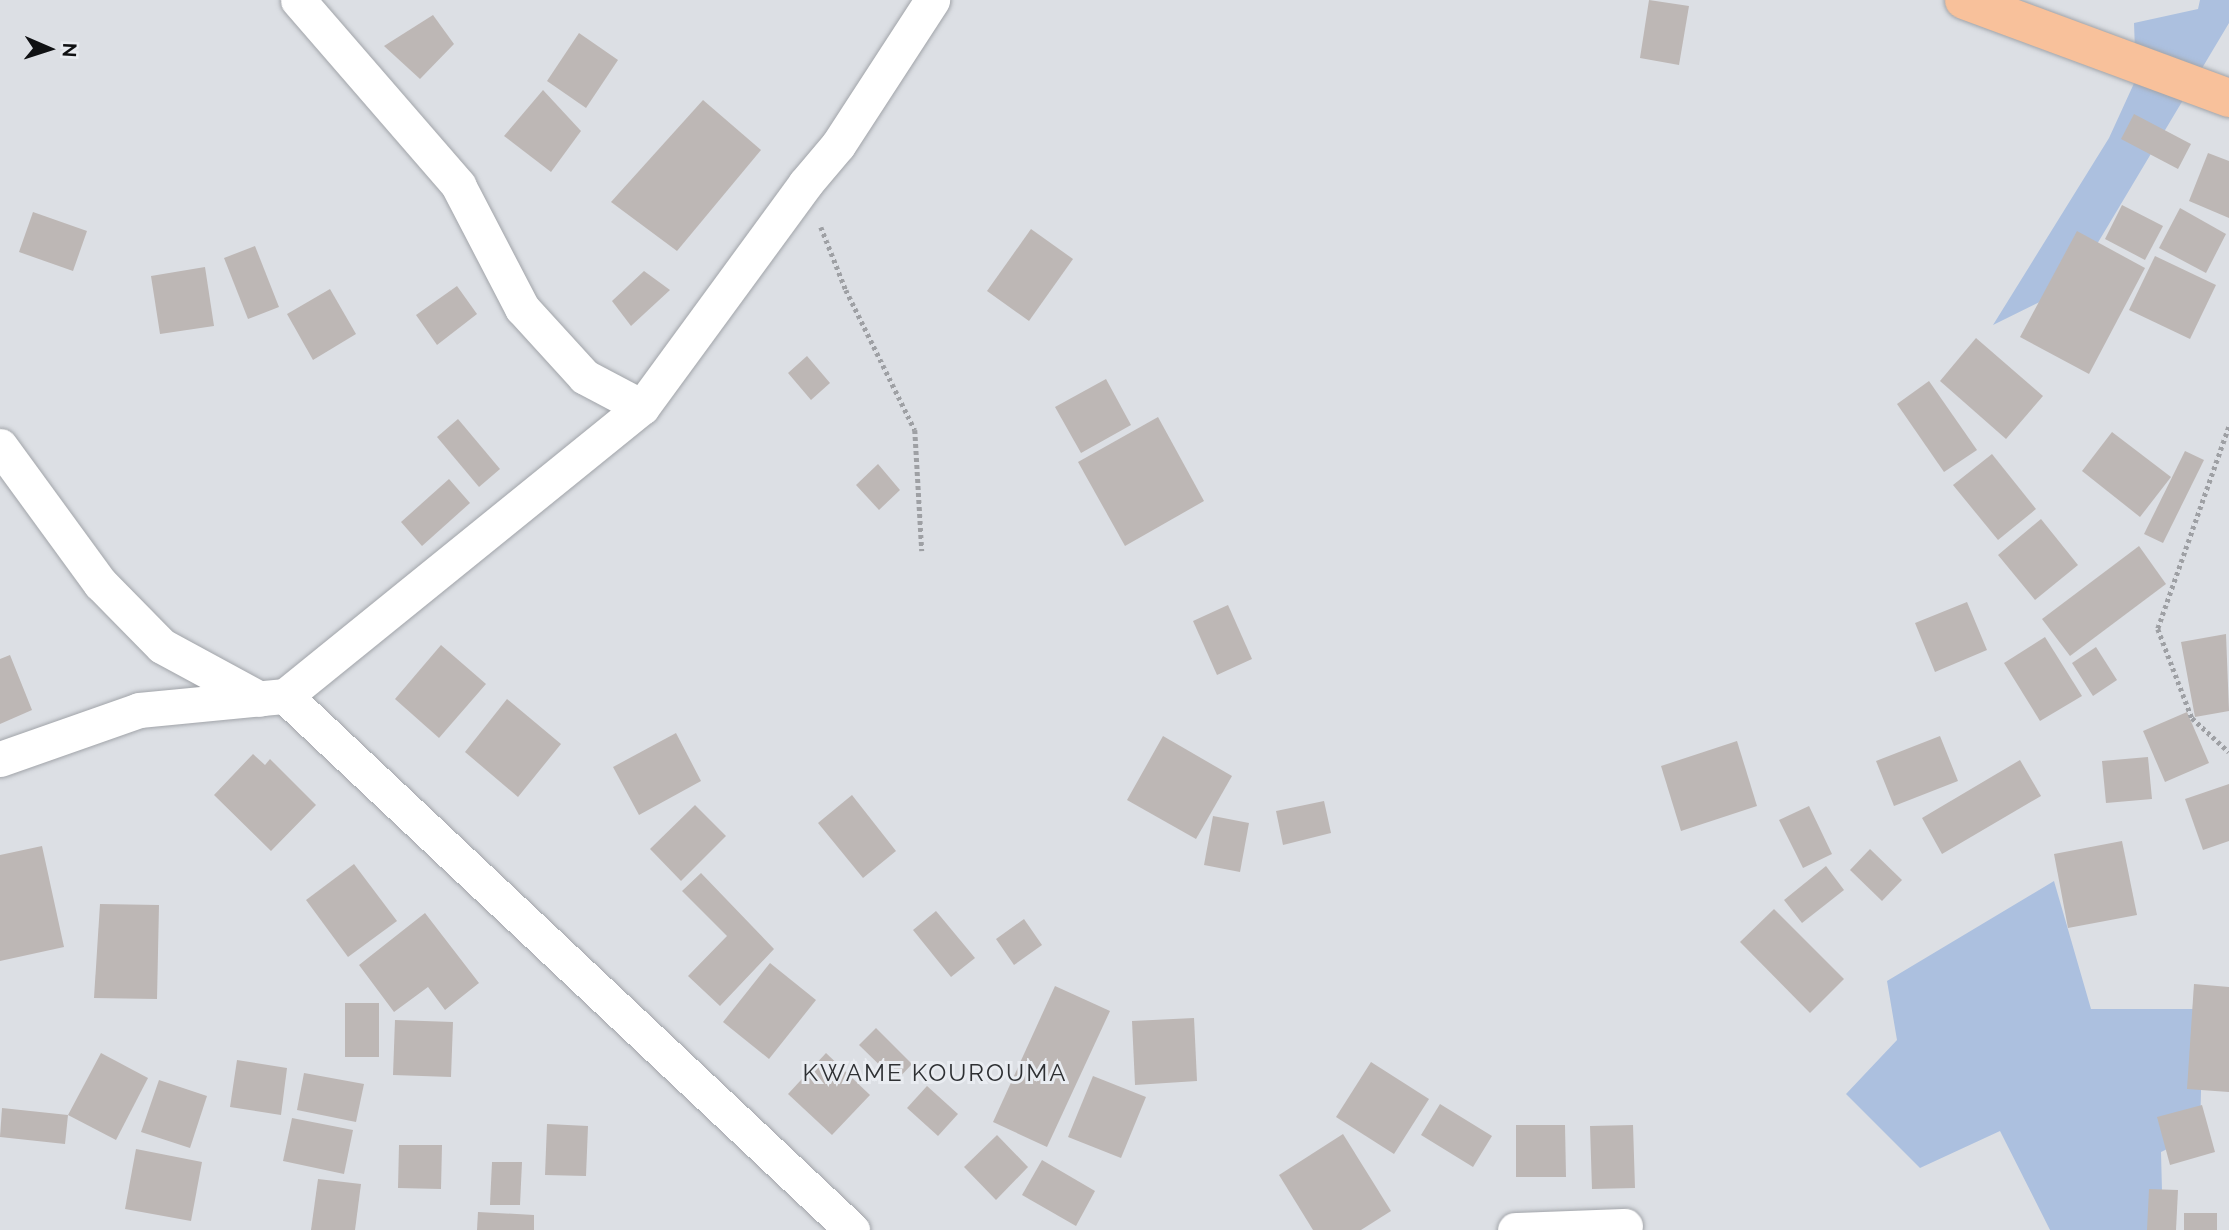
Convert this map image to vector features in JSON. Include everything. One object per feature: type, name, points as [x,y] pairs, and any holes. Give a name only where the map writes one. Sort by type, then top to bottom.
[{"type":"main road","points":[[1964,0],[2229,98]]},
{"type":"street","points":[[298,0],[458,184],[522,307],[585,377],[642,407]]},
{"type":"street","points":[[0,759],[139,710],[272,698],[642,407],[805,184],[838,145],[932,0]]},
{"type":"street","points":[[0,446],[100,583],[162,646],[272,698],[852,1230]]},
{"type":"street","points":[[1515,1230],[1625,1226]]},
{"type":"path","points":[[805,184],[846,290],[915,430],[922,551]]},
{"type":"path","points":[[2229,427],[2158,629],[2192,718],[2229,752]]},
{"type":"shaded area","points":[[2200,0],[2229,0],[2229,23],[2072,286],[1993,325],[2109,138],[2136,79],[2134,23],[2198,9]]},
{"type":"shaded area","points":[[2054,881],[2091,1009],[2203,1009],[2200,1133],[2161,1152],[2163,1230],[2050,1230],[2000,1131],[1920,1168],[1846,1094],[1897,1040],[1887,981]]},
{"type":"building","points":[[1649,0],[1689,6],[1679,65],[1640,58]]},
{"type":"building","points":[[433,15],[454,44],[420,79],[384,46]]},
{"type":"building","points":[[579,33],[618,60],[586,108],[547,81]]},
{"type":"building","points":[[543,90],[581,131],[551,172],[504,136]]},
{"type":"building","points":[[703,100],[761,150],[677,251],[611,202]]},
{"type":"building","points":[[2134,114],[2191,144],[2178,169],[2121,139]]},
{"type":"building","points":[[2208,153],[2229,161],[2229,218],[2189,201]]},
{"type":"building","points":[[2122,205],[2163,226],[2145,260],[2105,239]]},
{"type":"building","points":[[2180,208],[2226,234],[2206,273],[2159,248]]},
{"type":"building","points":[[33,212],[87,231],[73,271],[19,252]]},
{"type":"building","points":[[1031,229],[1073,259],[1029,321],[987,291]]},
{"type":"building","points":[[2077,231],[2145,268],[2089,374],[2020,337]]},
{"type":"building","points":[[255,246],[279,307],[248,319],[224,258]]},
{"type":"building","points":[[2155,256],[2216,285],[2190,339],[2129,310]]},
{"type":"building","points":[[205,267],[214,326],[160,334],[151,276]]},
{"type":"building","points":[[644,271],[670,290],[631,326],[612,301]]},
{"type":"building","points":[[457,286],[477,314],[437,345],[416,315]]},
{"type":"building","points":[[330,289],[356,334],[313,360],[287,314]]},
{"type":"building","points":[[1976,338],[2043,396],[2006,439],[1940,381]]},
{"type":"building","points":[[807,356],[830,383],[811,400],[788,373]]},
{"type":"building","points":[[1106,379],[1131,425],[1081,453],[1055,407]]},
{"type":"building","points":[[1929,381],[1977,450],[1944,472],[1897,404]]},
{"type":"building","points":[[1158,417],[1204,501],[1125,546],[1078,462]]},
{"type":"building","points":[[458,419],[500,469],[479,487],[437,437]]},
{"type":"building","points":[[2112,432],[2171,477],[2140,517],[2082,471]]},
{"type":"building","points":[[2185,451],[2204,460],[2163,543],[2144,534]]},
{"type":"building","points":[[1992,454],[2036,509],[1998,540],[1953,485]]},
{"type":"building","points":[[878,464],[900,490],[879,510],[856,485]]},
{"type":"building","points":[[449,479],[470,503],[422,546],[401,522]]},
{"type":"building","points":[[2041,519],[2078,565],[2035,600],[1998,555]]},
{"type":"building","points":[[2139,546],[2166,584],[2070,656],[2042,619]]},
{"type":"building","points":[[1967,602],[1987,650],[1935,672],[1915,623]]},
{"type":"building","points":[[1228,605],[1252,659],[1217,675],[1193,621]]},
{"type":"building","points":[[2226,634],[2229,711],[2195,717],[2181,642]]},
{"type":"building","points":[[2045,637],[2082,696],[2040,721],[2004,663]]},
{"type":"building","points":[[441,645],[486,684],[439,738],[395,699]]},
{"type":"building","points":[[2096,647],[2117,680],[2093,696],[2072,663]]},
{"type":"building","points":[[10,655],[32,710],[0,724],[0,659]]},
{"type":"building","points":[[507,699],[561,744],[518,797],[465,752]]},
{"type":"building","points":[[2187,712],[2209,763],[2165,782],[2143,731]]},
{"type":"building","points":[[676,733],[701,781],[639,815],[613,767]]},
{"type":"building","points":[[1163,736],[1232,776],[1196,839],[1127,800]]},
{"type":"building","points":[[1940,736],[1958,781],[1894,806],[1876,761]]},
{"type":"building","points":[[1737,741],[1757,806],[1681,831],[1661,766]]},
{"type":"building","points":[[253,754],[265,765],[270,759],[316,805],[271,851],[214,795]]},
{"type":"building","points":[[2148,757],[2152,799],[2106,803],[2102,761]]},
{"type":"building","points":[[2020,760],[2041,796],[1942,854],[1922,818]]},
{"type":"building","points":[[2229,784],[2229,841],[2203,850],[2185,799]]},
{"type":"building","points":[[852,795],[896,851],[863,878],[818,823]]},
{"type":"building","points":[[1324,801],[1331,833],[1283,845],[1276,811]]},
{"type":"building","points":[[695,805],[726,836],[681,881],[650,849]]},
{"type":"building","points":[[1809,806],[1832,854],[1803,868],[1779,820]]},
{"type":"building","points":[[1213,816],[1249,823],[1240,872],[1204,865]]},
{"type":"building","points":[[2122,841],[2137,915],[2068,928],[2054,854]]},
{"type":"building","points":[[42,846],[64,947],[0,961],[0,855]]},
{"type":"building","points":[[1870,849],[1902,880],[1882,901],[1850,870]]},
{"type":"building","points":[[354,864],[397,921],[348,957],[306,900]]},
{"type":"building","points":[[1826,866],[1844,890],[1802,923],[1784,900]]},
{"type":"building","points":[[701,873],[774,949],[720,1006],[688,976],[727,936],[682,891]]},
{"type":"building","points":[[100,904],[159,905],[157,999],[94,998]]},
{"type":"building","points":[[1774,909],[1844,979],[1810,1013],[1740,942]]},
{"type":"building","points":[[936,911],[975,958],[951,977],[913,930]]},
{"type":"building","points":[[425,913],[479,983],[445,1010],[428,987],[394,1012],[359,965]]},
{"type":"building","points":[[1024,919],[1042,945],[1014,965],[996,939]]},
{"type":"building","points":[[770,963],[816,1000],[769,1059],[723,1022]]},
{"type":"building","points":[[2194,984],[2229,987],[2229,1092],[2187,1089]]},
{"type":"building","points":[[1055,986],[1110,1011],[1047,1147],[993,1122]]},
{"type":"building","points":[[345,1003],[379,1003],[379,1057],[345,1057]]},
{"type":"building","points":[[1194,1018],[1197,1081],[1135,1085],[1132,1021]]},
{"type":"building","points":[[395,1020],[453,1022],[451,1077],[393,1075]]},
{"type":"building","points":[[876,1028],[912,1064],[896,1081],[859,1045]]},
{"type":"building","points":[[101,1053],[148,1078],[116,1140],[68,1115]]},
{"type":"building","points":[[826,1053],[870,1095],[832,1135],[788,1094]]},
{"type":"building","points":[[237,1060],[287,1068],[281,1115],[230,1107]]},
{"type":"building","points":[[1371,1062],[1429,1099],[1394,1154],[1336,1117]]},
{"type":"building","points":[[304,1073],[364,1084],[356,1122],[297,1110]]},
{"type":"building","points":[[1093,1076],[1146,1097],[1121,1158],[1068,1137]]},
{"type":"building","points":[[159,1080],[207,1096],[190,1148],[141,1132]]},
{"type":"building","points":[[927,1086],[958,1114],[938,1136],[907,1108]]},
{"type":"building","points":[[1440,1104],[1492,1136],[1473,1167],[1421,1135]]},
{"type":"building","points":[[2202,1105],[2215,1152],[2170,1165],[2157,1117]]},
{"type":"building","points":[[2,1108],[68,1115],[65,1144],[0,1137]]},
{"type":"building","points":[[292,1118],[353,1130],[344,1174],[283,1161]]},
{"type":"building","points":[[547,1124],[588,1126],[586,1176],[545,1175]]},
{"type":"building","points":[[1516,1125],[1565,1125],[1566,1177],[1516,1177]]},
{"type":"building","points":[[1633,1125],[1635,1188],[1592,1189],[1590,1126]]},
{"type":"building","points":[[1343,1134],[1391,1211],[1361,1230],[1313,1230],[1279,1175]]},
{"type":"building","points":[[997,1135],[1028,1167],[996,1200],[964,1167]]},
{"type":"building","points":[[399,1145],[442,1145],[441,1189],[398,1188]]},
{"type":"building","points":[[136,1149],[202,1162],[191,1221],[125,1209]]},
{"type":"building","points":[[1042,1160],[1095,1191],[1076,1226],[1022,1195]]},
{"type":"building","points":[[492,1162],[522,1162],[520,1205],[490,1205]]},
{"type":"building","points":[[318,1179],[361,1184],[355,1230],[311,1230]]},
{"type":"building","points":[[2149,1189],[2178,1190],[2176,1230],[2147,1230]]},
{"type":"building","points":[[478,1212],[534,1215],[534,1230],[477,1230]]},
{"type":"building","points":[[2184,1213],[2217,1213],[2217,1230],[2184,1230]]},
{"type":"district","name":"KWAME KOUROUMA","points":[[935,1073]]}]
